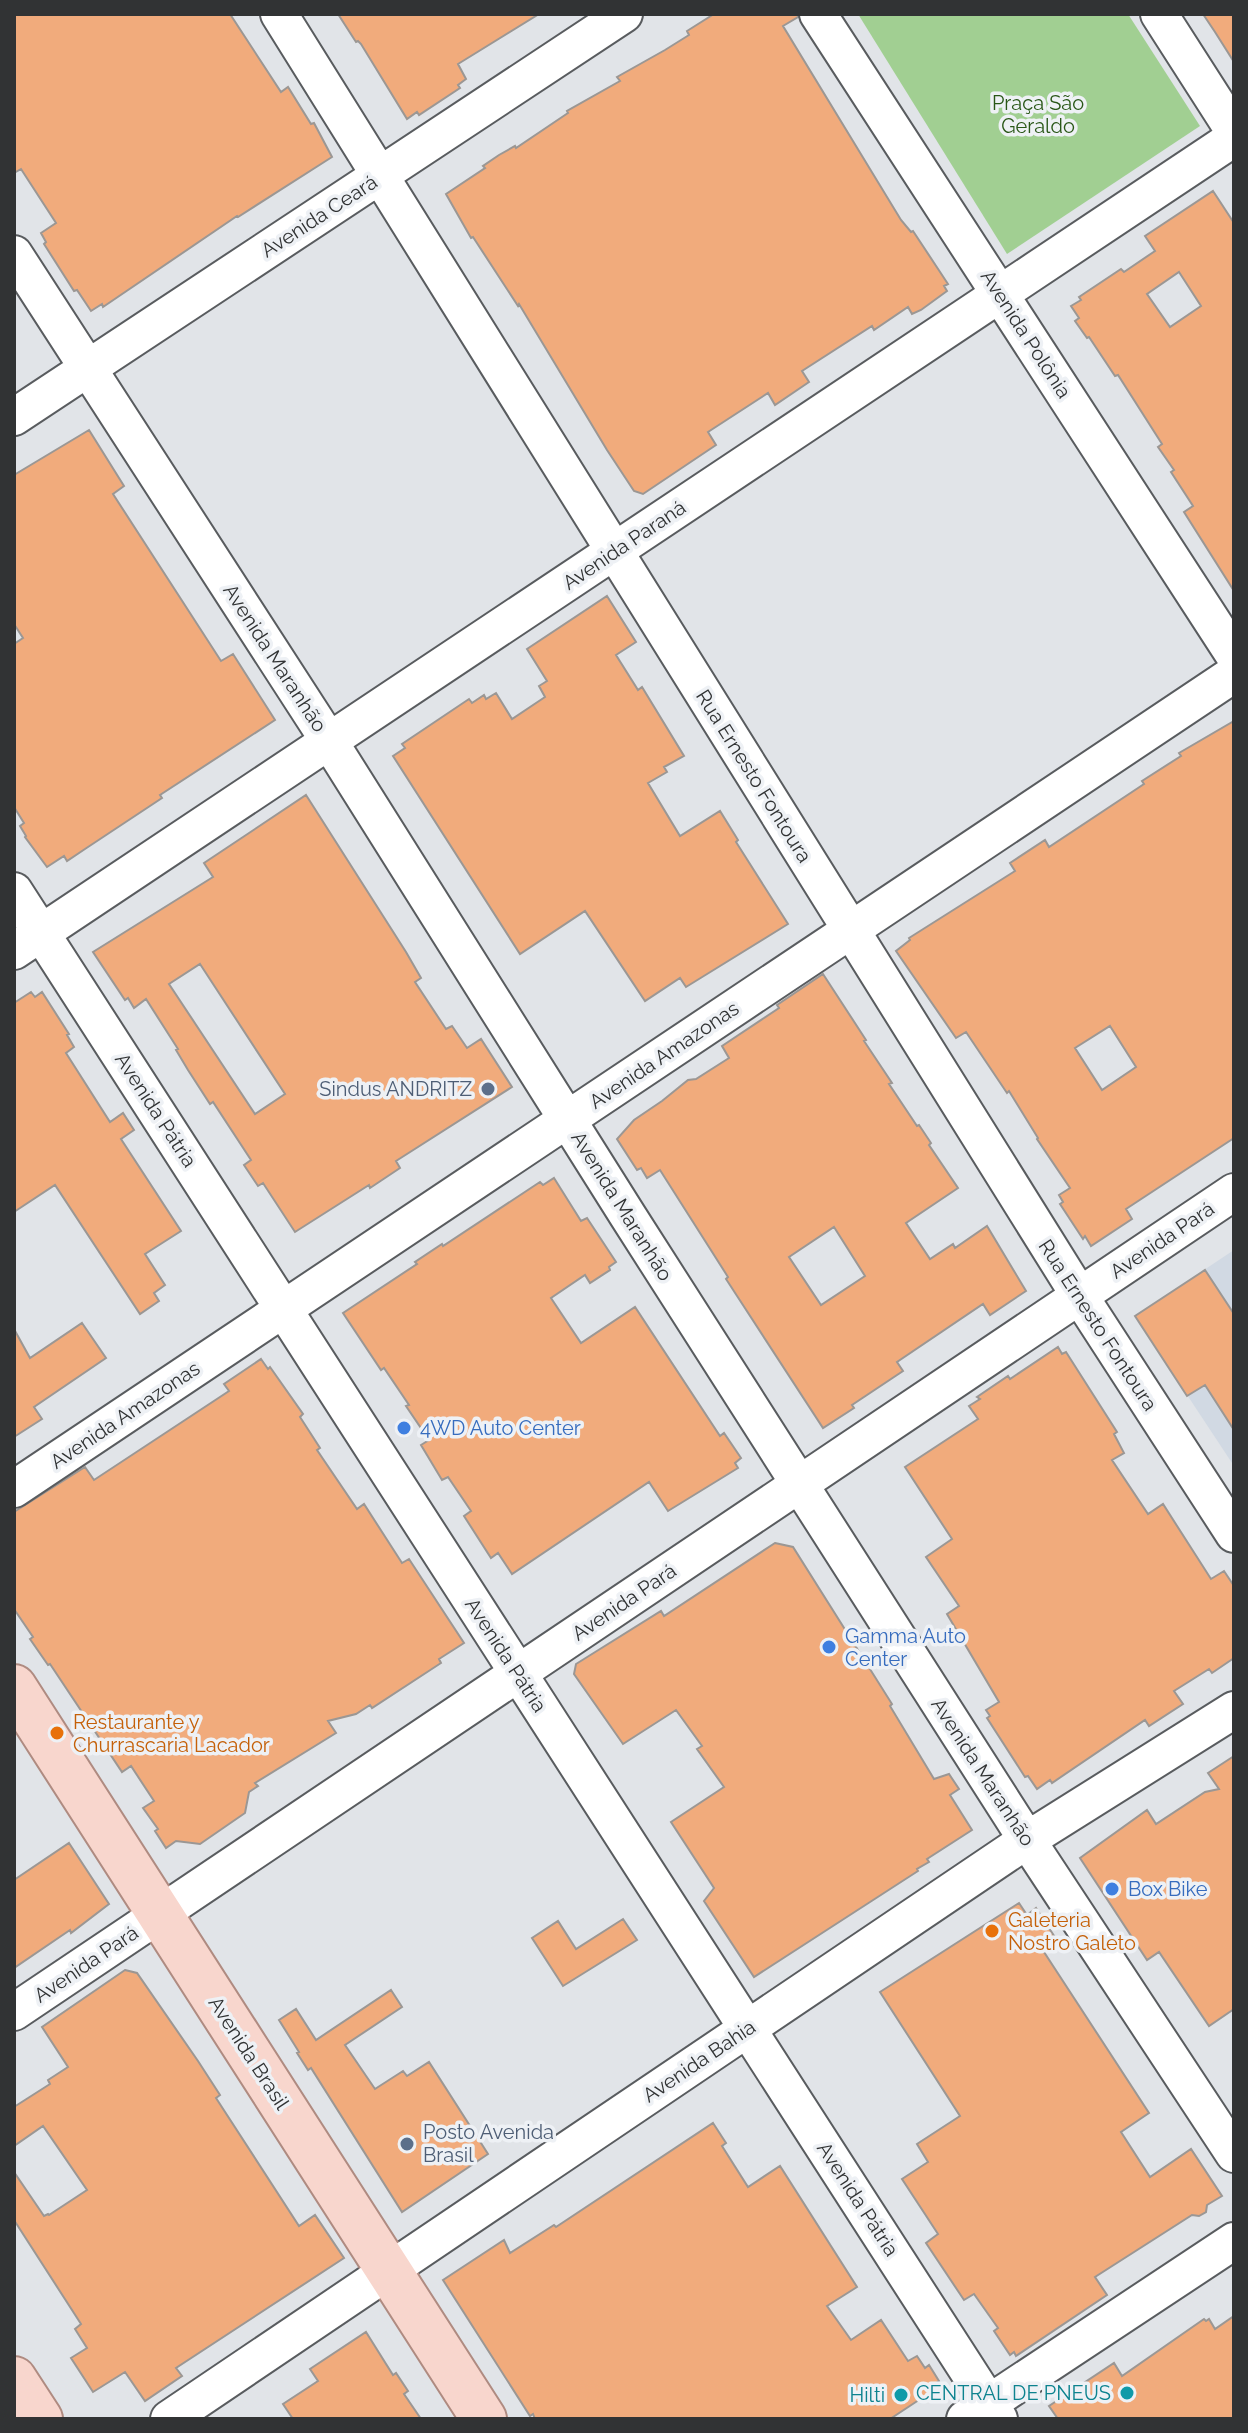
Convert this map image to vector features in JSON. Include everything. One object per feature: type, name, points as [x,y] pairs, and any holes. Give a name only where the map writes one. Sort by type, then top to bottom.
[{"type":"main road","name":"Avenida Brasil","points":[[14,1687],[484,2419]]},
{"type":"main road","points":[[14,2379],[40,2419]]},
{"type":"street","name":"Rua Ernesto Fontoura","points":[[279,14],[1079,1295],[1234,1534]]},
{"type":"street","name":"Avenida Ceará","points":[[14,417],[624,14]]},
{"type":"street","name":"Avenida Polônia","points":[[818,14],[1234,655]]},
{"type":"street","points":[[1159,14],[1234,131]]},
{"type":"street","name":"Avenida Paraná","points":[[28,942],[1234,138]]},
{"type":"street","name":"Avenida Maranhão","points":[[14,254],[329,741],[798,1484],[1234,2154]]},
{"type":"street","name":"Avenida Amazonas","points":[[14,1489],[1234,674]]},
{"type":"street","name":"Avenida Pátria","points":[[14,891],[28,942],[283,1309],[747,2028],[985,2414]]},
{"type":"street","name":"Avenida Pará","points":[[14,2012],[1234,1192]]},
{"type":"street","name":"Avenida Bahia","points":[[169,2419],[1027,1840],[1234,1710]]},
{"type":"street","points":[[985,2414],[1234,2241]]},
{"type":"shaded area","points":[[1234,1250],[1234,1466],[1135,1316]]},
{"type":"green space","name":"Praça São Geraldo","points":[[858,14],[1128,14],[1200,126],[1007,254]]},
{"type":"building","points":[[14,14],[230,14],[281,92],[288,87],[311,124],[314,123],[332,157],[237,216],[103,307],[102,304],[91,311],[77,290],[74,291],[44,244],[46,242],[41,233],[56,223],[21,169],[14,173]]},
{"type":"building","points":[[338,14],[539,14],[458,64],[466,79],[458,85],[460,88],[419,115],[417,112],[407,119],[361,44],[356,42]]},
{"type":"building","points":[[714,14],[797,14],[798,17],[783,26],[901,220],[913,231],[948,284],[944,286],[947,291],[921,310],[912,314],[908,307],[874,330],[872,326],[802,371],[809,382],[775,405],[768,393],[708,432],[716,445],[643,494],[634,491],[607,450],[519,304],[471,238],[446,194],[499,155],[516,148],[567,111],[620,81],[617,77],[689,35],[687,31]]},
{"type":"building","points":[[1203,14],[1234,14],[1234,62],[1215,32]]},
{"type":"building","points":[[1213,191],[1234,223],[1234,591],[1184,512],[1193,506],[1158,447],[1162,444],[1118,375],[1115,376],[1075,321],[1079,318],[1071,306],[1081,300],[1079,297],[1121,269],[1124,272],[1155,251],[1145,236]],"holes":[[[1179,272],[1201,306],[1170,327],[1147,294]]]},
{"type":"building","points":[[89,430],[124,486],[113,494],[221,661],[233,654],[275,720],[160,795],[162,798],[67,861],[64,856],[47,867],[25,837],[20,826],[24,823],[14,807],[14,644],[23,638],[14,624],[14,475]]},
{"type":"building","points":[[607,596],[636,642],[616,655],[638,690],[642,687],[684,756],[664,767],[667,772],[648,783],[680,836],[720,811],[788,924],[686,987],[680,978],[645,1001],[585,911],[520,954],[393,756],[405,748],[402,744],[469,699],[472,703],[484,695],[486,699],[496,693],[512,719],[545,697],[539,686],[547,681],[527,649]]},
{"type":"building","points":[[1234,721],[1234,1138],[1126,1209],[1132,1219],[1091,1246],[1060,1204],[1063,1202],[1059,1195],[1070,1188],[1009,1091],[1007,1093],[966,1032],[956,1038],[896,951],[909,938],[1015,871],[1010,863],[1045,840],[1049,847],[1144,784],[1142,781],[1181,756],[1179,753]],"holes":[[[1110,1026],[1136,1067],[1102,1090],[1075,1048]]]},
{"type":"building","points":[[306,795],[406,952],[421,978],[415,982],[446,1029],[452,1026],[467,1048],[481,1039],[512,1087],[396,1161],[400,1168],[295,1232],[263,1183],[258,1186],[244,1165],[251,1160],[213,1102],[210,1104],[146,999],[134,1008],[128,998],[125,1000],[93,952],[213,877],[204,863]],"holes":[[[200,964],[285,1094],[255,1114],[169,984]]]},
{"type":"building","points":[[823,974],[892,1083],[889,1084],[958,1188],[906,1223],[930,1259],[953,1244],[955,1248],[987,1226],[1026,1291],[990,1315],[983,1304],[897,1362],[903,1371],[823,1428],[726,1279],[728,1277],[660,1170],[647,1178],[641,1168],[637,1170],[617,1139],[634,1120],[688,1080],[696,1079],[729,1058],[722,1046],[779,1008],[777,1005]],"holes":[[[834,1227],[865,1276],[821,1305],[789,1257]]]},
{"type":"building","points":[[31,992],[35,997],[42,992],[69,1034],[74,1047],[66,1053],[110,1122],[123,1113],[134,1130],[121,1139],[181,1231],[145,1254],[165,1285],[154,1293],[159,1301],[140,1314],[55,1185],[14,1212],[14,1003]]},
{"type":"building","points":[[554,1178],[581,1221],[587,1218],[616,1262],[609,1267],[610,1270],[590,1283],[585,1275],[551,1298],[581,1343],[635,1307],[720,1436],[724,1433],[741,1458],[735,1463],[738,1468],[668,1511],[649,1482],[512,1574],[498,1553],[491,1558],[464,1516],[471,1511],[448,1477],[442,1480],[421,1445],[429,1440],[406,1406],[409,1405],[343,1313],[442,1244],[540,1182],[543,1185]]},
{"type":"building","points":[[1205,1270],[1234,1314],[1234,1430],[1205,1385],[1187,1396],[1135,1316]]},
{"type":"building","points":[[82,1323],[106,1358],[34,1407],[42,1419],[14,1437],[14,1329],[30,1358]]},
{"type":"building","points":[[1058,1347],[1062,1354],[1066,1352],[1117,1432],[1114,1434],[1124,1453],[1112,1460],[1148,1514],[1163,1504],[1211,1579],[1224,1571],[1234,1586],[1234,1658],[1212,1673],[1209,1669],[1174,1691],[1183,1704],[1149,1726],[1145,1720],[1052,1783],[1050,1780],[1037,1789],[1028,1776],[1025,1777],[987,1718],[990,1716],[986,1710],[999,1702],[947,1614],[959,1606],[926,1557],[952,1539],[905,1467],[978,1419],[969,1406],[980,1399],[977,1397]]},
{"type":"building","points":[[261,1359],[303,1414],[300,1417],[320,1448],[317,1450],[357,1509],[364,1504],[402,1563],[409,1559],[464,1643],[439,1659],[441,1663],[372,1708],[370,1705],[356,1714],[328,1721],[336,1733],[255,1783],[258,1786],[249,1792],[245,1813],[200,1844],[176,1841],[166,1848],[155,1831],[158,1829],[143,1808],[154,1801],[131,1766],[122,1772],[30,1639],[33,1637],[14,1609],[14,1512],[85,1467],[94,1480],[229,1391],[224,1384]]},
{"type":"building","points":[[775,1543],[793,1547],[892,1704],[890,1706],[934,1779],[949,1774],[959,1789],[950,1795],[972,1830],[927,1859],[929,1862],[918,1871],[754,1977],[704,1901],[714,1888],[671,1822],[724,1787],[697,1749],[702,1746],[676,1710],[623,1744],[574,1674],[576,1664],[661,1611],[664,1616]]},
{"type":"building","points":[[1234,1756],[1234,2009],[1209,2026],[1159,1952],[1147,1960],[1080,1858],[1147,1810],[1156,1824],[1205,1792],[1219,1789],[1208,1773]]},
{"type":"building","points":[[69,1843],[109,1904],[71,1933],[70,1930],[14,1968],[14,1880]]},
{"type":"building","points":[[1019,1903],[1027,1915],[1036,1908],[1058,1942],[1044,1952],[1149,2113],[1121,2132],[1150,2177],[1191,2149],[1222,2196],[1207,2205],[1206,2212],[1199,2216],[1192,2215],[1095,2277],[1107,2295],[1016,2356],[1014,2352],[1010,2355],[994,2331],[998,2328],[974,2294],[964,2300],[926,2243],[938,2234],[902,2179],[928,2162],[917,2144],[960,2116],[880,1992]]},
{"type":"building","points":[[623,1919],[637,1940],[563,1986],[532,1938],[558,1921],[576,1949]]},
{"type":"building","points":[[125,1970],[137,1973],[198,2061],[220,2095],[216,2098],[299,2226],[315,2215],[344,2258],[176,2368],[182,2376],[145,2401],[125,2372],[93,2392],[71,2358],[87,2348],[75,2329],[81,2324],[14,2220],[14,2172],[44,2216],[87,2190],[43,2126],[14,2146],[14,2107],[50,2084],[48,2080],[68,2067],[42,2027]]},
{"type":"building","points":[[391,1990],[402,2007],[345,2045],[375,2089],[403,2071],[407,2076],[429,2062],[488,2154],[402,2212],[311,2068],[308,2070],[297,2053],[279,2020],[296,2009],[316,2040]]},
{"type":"building","points":[[713,2123],[726,2143],[722,2146],[748,2187],[780,2166],[857,2287],[827,2306],[851,2340],[881,2320],[908,2361],[917,2356],[925,2368],[929,2365],[939,2381],[935,2384],[937,2388],[890,2419],[535,2419],[533,2414],[530,2416],[443,2280],[504,2240],[510,2253],[554,2225],[556,2227]]},
{"type":"building","points":[[1234,2316],[1234,2419],[1058,2419],[1049,2406],[1114,2363],[1122,2376],[1204,2319],[1209,2319],[1215,2329]]},
{"type":"building","points":[[366,2332],[393,2375],[396,2373],[408,2391],[404,2394],[421,2419],[293,2419],[283,2404],[318,2381],[310,2369]]},
{"type":"place","name":"Sindus ANDRITZ","points":[[488,1089]]},
{"type":"place","name":"4WD Auto Center","points":[[404,1428]]},
{"type":"place","name":"Gamma Auto Center","points":[[829,1647]]},
{"type":"place","name":"Restaurante y Churrascaria Lacador","points":[[57,1733]]},
{"type":"place","name":"Box Bike","points":[[1112,1889]]},
{"type":"place","name":"Galeteria Nostro Galeto","points":[[992,1931]]},
{"type":"place","name":"Posto Avenida Brasil","points":[[407,2144]]},
{"type":"place","name":"CENTRAL DE PNEUS","points":[[1127,2393]]},
{"type":"place","name":"Hilti","points":[[901,2395]]}]
